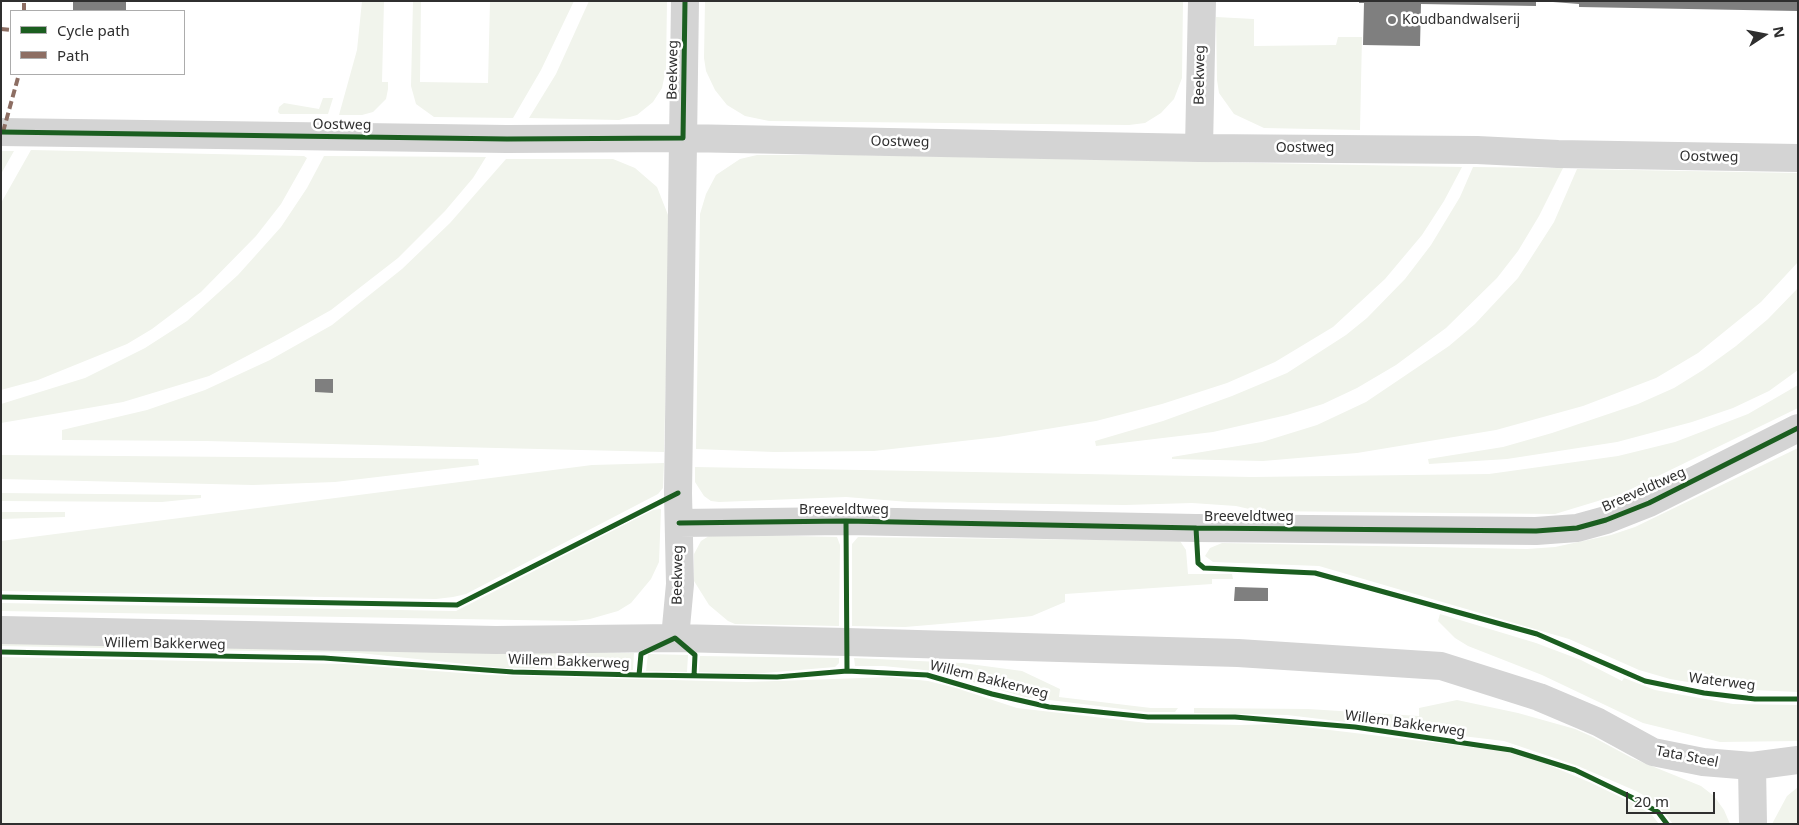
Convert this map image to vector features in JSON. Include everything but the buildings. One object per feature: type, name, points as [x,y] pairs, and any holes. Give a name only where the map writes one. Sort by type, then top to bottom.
[{"type":"street","name":"Beekweg","points":[[675,638],[680,584],[679,523],[685,1]]},
{"type":"street","name":"Beekweg","points":[[1199,148],[1202,1]]},
{"type":"street","name":"Oostweg","points":[[1,132],[508,139],[683,138],[1199,148],[1477,150],[1558,154],[1798,158]]},
{"type":"street","name":"Breeveldtweg","points":[[679,523],[846,521],[1196,528],[1536,531],[1577,528],[1606,520],[1649,503],[1798,428]]},
{"type":"street","name":"Willem Bakkerweg","points":[[1,630],[486,639],[675,638],[1238,654],[1441,666],[1539,697],[1598,722]]},
{"type":"street","name":"Tata Steel","points":[[1598,722],[1653,752],[1703,762],[1752,766]]},
{"type":"street","points":[[1754,824],[1752,766],[1798,760]]},
{"type":"shaded area","points":[[362,1],[384,1],[382,82],[388,82],[386,99],[373,112],[362,115],[339,115],[357,50]]},
{"type":"shaded area","points":[[413,1],[421,1],[420,82],[488,83],[490,1],[574,1],[541,70],[513,118],[434,117],[416,104],[411,86]]},
{"type":"shaded area","points":[[589,1],[667,1],[666,69],[662,88],[653,102],[637,115],[619,120],[529,118],[556,74]]},
{"type":"shaded area","points":[[705,1],[1183,1],[1182,78],[1174,99],[1161,113],[1145,123],[1129,125],[769,121],[745,116],[727,105],[715,90],[706,71],[704,58]]},
{"type":"shaded area","points":[[1216,17],[1254,19],[1254,46],[1336,45],[1338,37],[1362,37],[1360,130],[1264,128],[1234,114],[1219,93]]},
{"type":"shaded area","points":[[323,98],[333,98],[328,114],[280,114],[278,112],[279,107],[284,103],[319,109]]},
{"type":"shaded area","points":[[31,150],[304,156],[307,158],[281,204],[256,236],[201,292],[152,329],[127,344],[38,380],[1,390],[1,203]]},
{"type":"shaded area","points":[[1,151],[14,151],[1,174]]},
{"type":"shaded area","points":[[757,155],[857,155],[1462,167],[1444,201],[1422,235],[1385,279],[1333,327],[1275,362],[1227,383],[1162,404],[1096,421],[998,437],[874,451],[774,452],[696,449],[700,214],[706,194],[716,175],[740,159]]},
{"type":"shaded area","points":[[324,156],[486,157],[473,178],[445,211],[398,258],[331,310],[281,338],[209,376],[123,402],[1,423],[1,404],[85,378],[145,348],[187,321],[238,275],[281,227],[307,188]]},
{"type":"shaded area","points":[[506,159],[613,159],[635,168],[657,187],[670,220],[664,452],[206,441],[62,440],[62,430],[147,410],[205,390],[270,360],[332,325],[402,269],[450,223]]},
{"type":"shaded area","points":[[1473,167],[1563,168],[1539,216],[1518,251],[1497,278],[1446,328],[1396,365],[1357,388],[1323,404],[1287,415],[1213,432],[1096,446],[1095,441],[1163,421],[1232,396],[1287,373],[1346,335],[1367,318],[1405,279],[1431,245],[1460,197]]},
{"type":"shaded area","points":[[1577,169],[1798,173],[1798,262],[1761,302],[1698,353],[1656,378],[1583,406],[1496,430],[1357,453],[1263,461],[1172,459],[1172,457],[1262,442],[1317,425],[1366,402],[1449,346],[1475,324],[1518,278],[1554,222]]},
{"type":"shaded area","points":[[1798,288],[1798,370],[1769,391],[1733,408],[1692,422],[1617,442],[1507,459],[1429,464],[1428,459],[1503,447],[1552,433],[1638,404],[1674,388],[1736,346],[1768,319]]},
{"type":"shaded area","points":[[1798,385],[1798,408],[1621,494],[1555,514],[1258,511],[1236,506],[1192,503],[1125,505],[909,502],[846,497],[719,502],[711,501],[704,496],[695,482],[695,467],[1252,477],[1489,474],[1618,456],[1675,442],[1748,414]]},
{"type":"shaded area","points":[[1798,448],[1798,692],[1730,689],[1670,679],[1639,670],[1569,639],[1319,566],[1213,562],[1205,556],[1210,548],[1222,543],[1527,549],[1555,547],[1611,535],[1635,527]]},
{"type":"shaded area","points":[[1,455],[478,459],[479,465],[335,482],[253,485],[1,479]]},
{"type":"shaded area","points":[[664,463],[663,488],[658,494],[466,594],[453,597],[436,599],[1,591],[1,541],[592,465]]},
{"type":"shaded area","points":[[1,493],[201,495],[201,498],[162,502],[1,501]]},
{"type":"shaded area","points":[[661,509],[659,562],[651,579],[631,603],[618,611],[590,619],[575,621],[1,611],[1,603],[456,611],[653,510]]},
{"type":"shaded area","points":[[1,512],[65,512],[65,517],[1,519]]},
{"type":"shaded area","points":[[712,534],[837,537],[840,545],[839,626],[735,624],[728,621],[709,605],[694,581],[694,554],[701,541]]},
{"type":"shaded area","points":[[858,537],[1180,541],[1186,550],[1188,574],[1232,574],[1233,579],[1212,579],[1212,584],[1065,594],[1065,602],[1032,616],[905,627],[852,626],[852,544]]},
{"type":"shaded area","points":[[1440,614],[1536,643],[1581,660],[1622,681],[1624,678],[1655,690],[1733,704],[1798,705],[1798,741],[1720,742],[1643,723],[1542,675],[1468,646],[1455,638],[1438,621]]},
{"type":"shaded area","points":[[1,642],[634,653],[633,670],[504,668],[359,653],[1,646]]},
{"type":"shaded area","points":[[648,654],[688,655],[687,672],[646,671]]},
{"type":"shaded area","points":[[700,656],[839,658],[839,663],[835,667],[752,674],[699,672]]},
{"type":"shaded area","points":[[1,657],[344,664],[488,675],[747,682],[891,677],[928,681],[1017,708],[1147,723],[1280,724],[1504,751],[1544,763],[1589,782],[1635,804],[1652,815],[1659,824],[1,824]]},
{"type":"shaded area","points":[[854,658],[962,663],[1022,671],[1060,689],[1059,697],[1151,708],[1178,708],[1175,712],[1147,712],[1025,697],[934,671],[883,666],[855,666]]},
{"type":"shaded area","points":[[1457,700],[1518,713],[1575,729],[1632,758],[1701,786],[1714,796],[1724,810],[1730,824],[1673,824],[1655,802],[1636,791],[1578,766],[1504,741],[1287,715],[1194,713],[1194,708],[1308,709],[1419,716],[1419,708]]},
{"type":"shaded area","points":[[1798,787],[1798,824],[1772,824],[1787,796]]},
{"type":"marked path","points":[[24,1],[24,10]]},
{"type":"marked path","points":[[1,29],[10,30]]},
{"type":"marked path","points":[[3,132],[19,75]]},
{"type":"cycle path","points":[[1,132],[507,139],[683,138],[685,1]]},
{"type":"cycle path","points":[[679,523],[846,521],[1196,528],[1536,531],[1577,528],[1606,520],[1649,503],[1798,428]]},
{"type":"cycle path","points":[[1,597],[457,605],[678,493]]},
{"type":"cycle path","points":[[846,521],[847,671]]},
{"type":"cycle path","name":"Waterweg","points":[[1196,528],[1198,563],[1204,568],[1315,573],[1537,634],[1645,681],[1704,693],[1755,699],[1798,699]]},
{"type":"cycle path","points":[[639,675],[641,654],[675,638],[695,655],[694,676]]},
{"type":"cycle path","points":[[1,652],[324,658],[513,672],[777,677],[847,671],[927,675],[992,694],[1049,707],[1148,717],[1235,717],[1355,727],[1511,750],[1575,770],[1658,812],[1667,824]]},
{"type":"place","name":"Koudbandwalserij","points":[[1392,20]]}]
